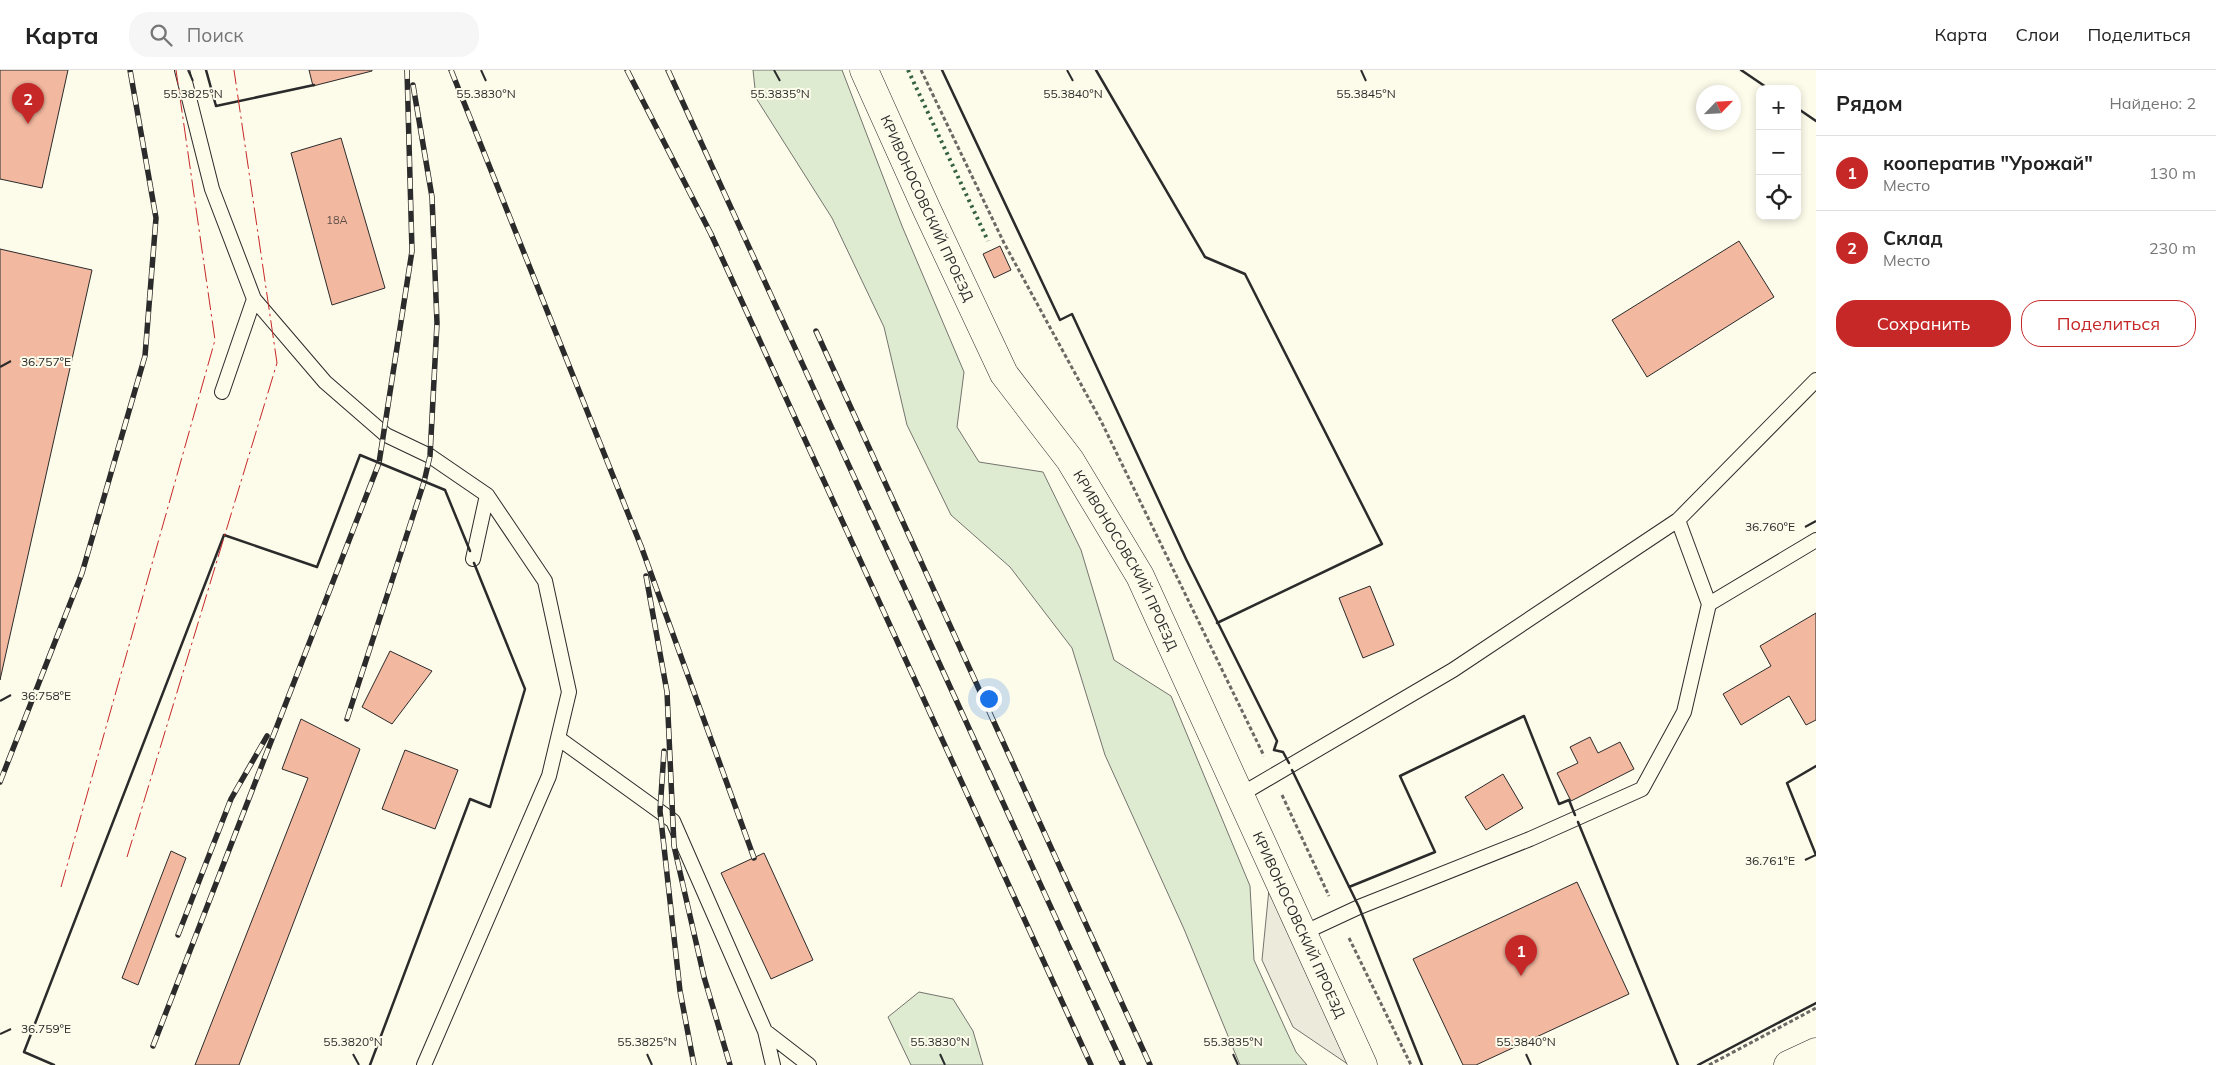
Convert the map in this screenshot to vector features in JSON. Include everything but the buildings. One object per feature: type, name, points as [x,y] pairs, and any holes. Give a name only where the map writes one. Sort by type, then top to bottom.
[{"type":"street","name":"КРИВОНОСОВСКИЙ ПРОЕЗД","points":[[864,70],[1004,374],[1070,460],[1140,576],[1363,1065]]},
{"type":"street","points":[[1788,1065],[1816,1052]]},
{"type":"lane","points":[[182,70],[212,189],[254,299],[325,382],[386,435],[430,456],[487,495],[545,581],[569,692],[549,776],[424,1065]]},
{"type":"lane","points":[[222,392],[254,299]]},
{"type":"lane","points":[[1240,796],[1453,670],[1678,520],[1816,380]]},
{"type":"lane","points":[[473,559],[487,495]]},
{"type":"lane","points":[[1303,933],[1359,907],[1530,838],[1642,789],[1684,712],[1709,604],[1678,520]]},
{"type":"lane","points":[[1709,604],[1816,540]]},
{"type":"lane","points":[[558,738],[673,821],[765,1031],[773,1065]]},
{"type":"lane","points":[[765,1031],[809,1065]]},
{"type":"path","points":[[1709,1065],[1816,1008]]},
{"type":"green space","points":[[753,70],[842,70],[902,226],[964,372],[957,427],[979,462],[1043,472],[1081,550],[1114,660],[1171,696],[1250,886],[1254,960],[1296,1052],[1307,1065],[1240,1065],[1184,929],[1105,755],[1072,648],[1010,567],[951,515],[907,425],[884,327],[832,218],[756,98]]},
{"type":"green space","points":[[919,992],[953,999],[973,1031],[983,1065],[911,1065],[888,1017]]},
{"type":"shaded area","points":[[1269,889],[1349,1065],[1293,1027],[1262,960]]},
{"type":"railway","points":[[0,782],[82,573],[145,356],[156,218],[130,70]]},
{"type":"railway","points":[[153,1046],[379,463],[412,251],[407,70]]},
{"type":"railway","points":[[451,70],[641,546],[754,858]]},
{"type":"railway","points":[[627,70],[711,234],[1091,1065]]},
{"type":"railway","points":[[668,70],[1123,1065]]},
{"type":"railway","points":[[347,719],[424,482],[430,456],[437,323],[432,197],[413,85]]},
{"type":"railway","points":[[816,331],[1150,1065]]},
{"type":"railway","points":[[646,576],[667,692],[674,846],[704,977],[730,1065]]},
{"type":"railway","points":[[178,935],[231,799],[267,736]]},
{"type":"railway","points":[[664,751],[660,811],[680,991],[694,1065]]},
{"type":"hedge","points":[[908,70],[988,241]]},
{"type":"wall","points":[[206,70],[216,106],[314,85]]},
{"type":"wall","points":[[942,70],[1060,320],[1072,314],[1186,559],[1277,741],[1274,750],[1283,752],[1289,763]]},
{"type":"wall","points":[[1096,70],[1205,257],[1245,274],[1382,544],[1217,623]]},
{"type":"wall","points":[[1741,70],[1763,85]]},
{"type":"wall","points":[[1801,111],[1816,121]]},
{"type":"wall","points":[[54,1065],[24,1052],[224,535],[317,567],[360,455],[445,490],[470,551]]},
{"type":"wall","points":[[370,1065],[470,799],[490,807],[525,689],[474,563]]},
{"type":"wall","points":[[1349,887],[1435,852],[1400,776],[1524,716],[1559,804],[1569,800],[1575,815]]},
{"type":"wall","points":[[1816,766],[1787,783],[1816,855]]},
{"type":"wall","points":[[1292,770],[1359,907],[1422,1065]]},
{"type":"wall","points":[[1578,822],[1678,1065]]},
{"type":"wall","points":[[1698,1065],[1816,1003]]},
{"type":"power","points":[[61,887],[215,340],[176,70]]},
{"type":"power","points":[[127,857],[277,363],[234,70]]},
{"type":"place","name":"Склад","points":[[28,124]]},
{"type":"place","name":"кооператив \"Урожай\"","points":[[1521,976]]}]
